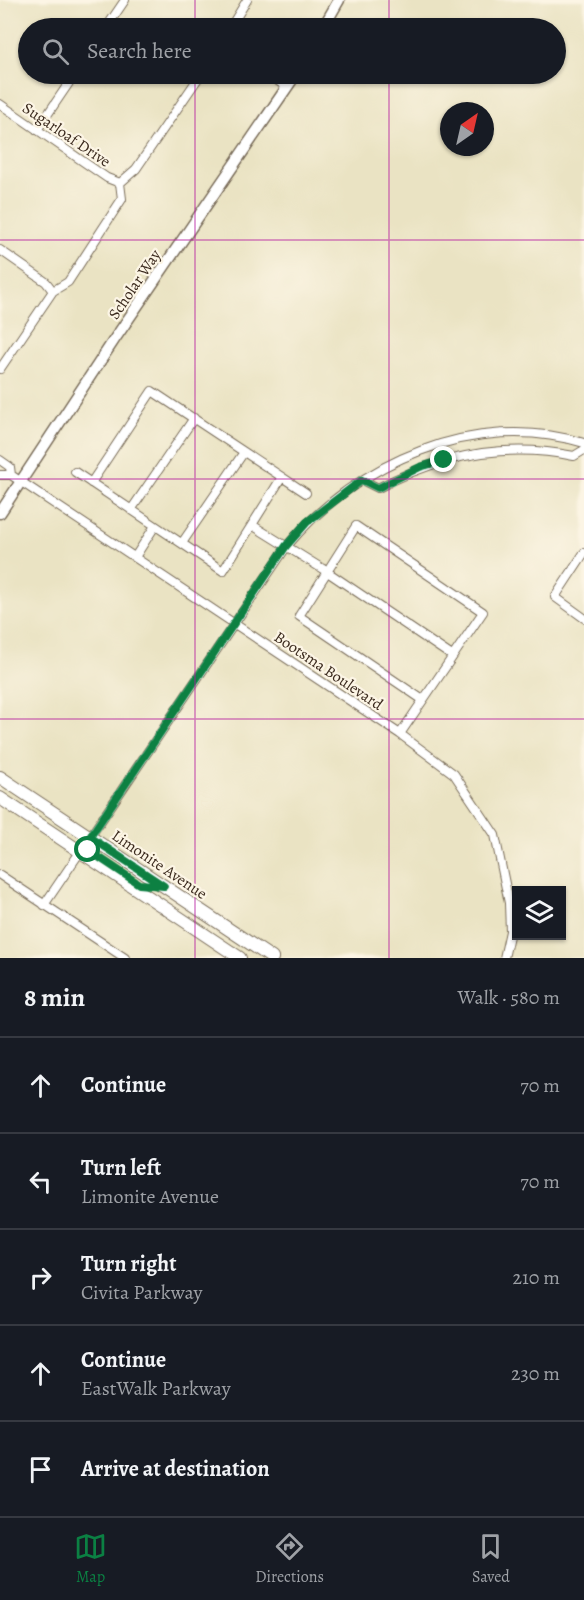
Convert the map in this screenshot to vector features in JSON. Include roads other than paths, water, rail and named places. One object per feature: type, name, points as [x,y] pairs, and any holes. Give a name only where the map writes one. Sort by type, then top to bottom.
[{"type":"main road","name":"Limonite Avenue","points":[[0,777],[272,958]]},
{"type":"main road","name":"Limonite Avenue","points":[[0,798],[240,958]]},
{"type":"main road","points":[[80,852],[88,850],[139,884],[164,886]]},
{"type":"street","points":[[113,18],[125,0]]},
{"type":"street","points":[[236,18],[247,0]]},
{"type":"street","points":[[329,18],[339,0]]},
{"type":"street","points":[[37,130],[68,84]]},
{"type":"street","points":[[0,369],[53,291],[68,282],[120,202],[120,183],[136,169],[194,84]]},
{"type":"street","points":[[282,84],[287,87]]},
{"type":"street","name":"Scholar Way","points":[[0,513],[16,479],[288,84]]},
{"type":"street","name":"Sugarloaf Drive","points":[[0,104],[107,178],[120,183]]},
{"type":"street","points":[[0,250],[46,282],[53,291]]},
{"type":"street","points":[[91,483],[152,391],[306,493]]},
{"type":"street","points":[[131,510],[194,418]]},
{"type":"street","points":[[90,837],[233,622],[286,546],[307,522],[362,480],[399,459],[433,446],[483,435],[527,433],[561,436],[584,443]]},
{"type":"street","points":[[362,480],[378,488],[420,467],[481,452],[518,449],[574,456],[584,450]]},
{"type":"street","points":[[182,543],[244,452]]},
{"type":"street","points":[[0,460],[10,467],[16,479]]},
{"type":"street","points":[[75,472],[223,571],[282,477]]},
{"type":"street","points":[[0,475],[16,479]]},
{"type":"street","name":"Bootsma Boulevard","points":[[16,479],[400,734],[454,774],[495,836],[509,903],[510,932],[504,958]]},
{"type":"street","points":[[252,525],[326,571],[452,656]]},
{"type":"street","points":[[135,557],[155,526]]},
{"type":"street","points":[[400,734],[483,612],[356,526],[299,616],[423,700]]},
{"type":"street","points":[[584,553],[581,565],[555,597],[584,618]]},
{"type":"street","points":[[44,905],[80,852]]},
{"type":"street","points":[[0,875],[125,958]]}]
